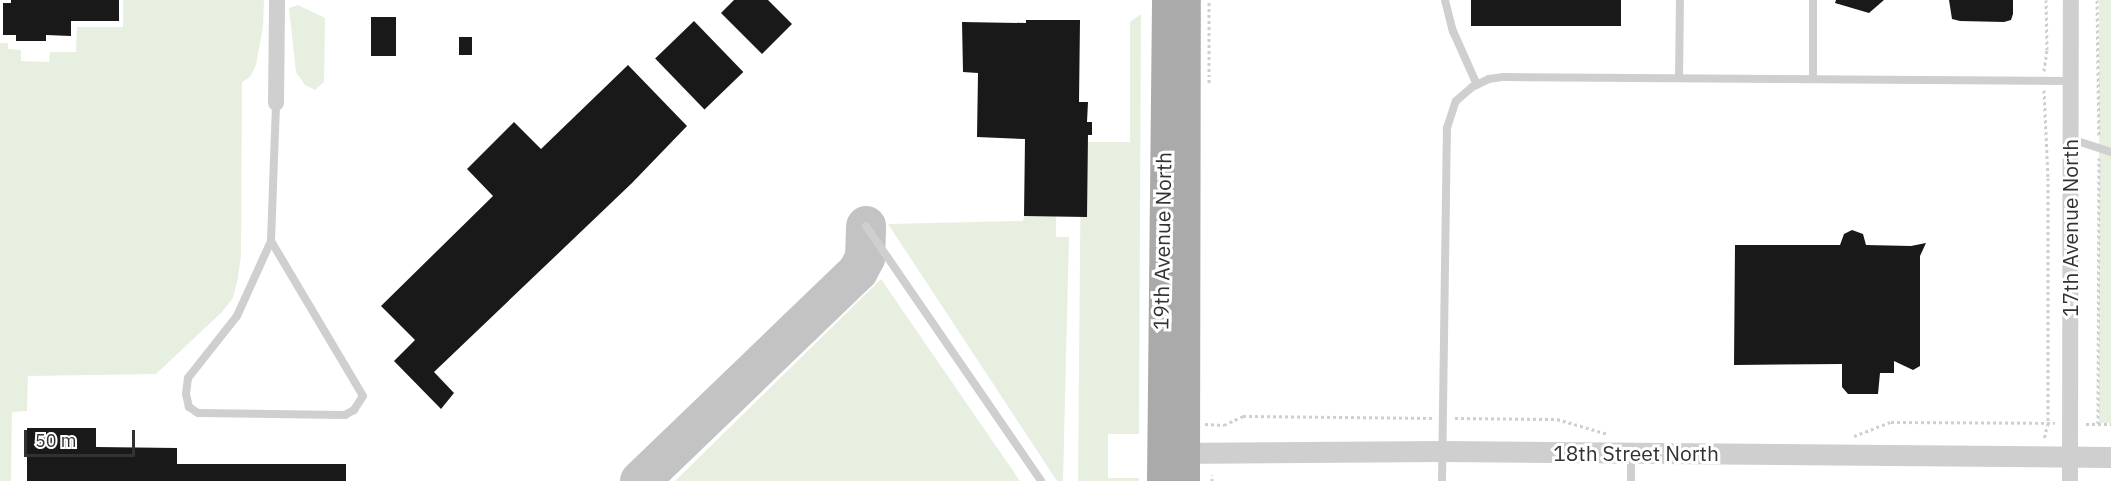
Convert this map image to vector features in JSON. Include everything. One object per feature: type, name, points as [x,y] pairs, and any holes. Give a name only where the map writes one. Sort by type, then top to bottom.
[{"type":"main road","name":"19th Avenue North","points":[[1165,0],[1173,453],[1199,478]]},
{"type":"main road","name":"19th Avenue North","points":[[1160,481],[1173,453],[1187,0]]},
{"type":"street","points":[[276,103],[277,0]]},
{"type":"street","name":"17th Avenue North","points":[[2070,481],[2071,0]]},
{"type":"street","name":"18th Street North","points":[[1173,453],[1442,451],[2111,456]]},
{"type":"lane","points":[[1445,0],[1453,31],[1477,85]]},
{"type":"lane","points":[[1679,78],[1680,0]]},
{"type":"lane","points":[[1813,0],[1813,79]]},
{"type":"lane","points":[[1443,481],[1447,128],[1456,101],[1477,85],[1504,77],[2071,81]]},
{"type":"lane","points":[[271,242],[363,396],[354,410],[345,415],[198,413],[189,407],[186,394],[188,378],[237,315],[271,242],[276,103]]},
{"type":"lane","points":[[2070,139],[2111,152]]},
{"type":"lane","points":[[866,226],[1041,481]]},
{"type":"lane","points":[[1631,453],[1631,481]]},
{"type":"path","points":[[2044,456],[2048,423],[2048,178],[2043,60],[2047,50],[2046,0]]},
{"type":"path","points":[[2097,0],[2098,424]]},
{"type":"path","points":[[1202,419],[1203,423],[1210,426],[1224,425],[1243,416],[1557,419],[1612,435]]},
{"type":"path","points":[[1843,436],[1855,436],[1891,422],[2111,424]]},
{"type":"path","points":[[1199,478],[1212,481]]},
{"type":"green space","points":[[123,0],[264,0],[263,26],[256,65],[250,77],[242,82],[241,255],[233,298],[222,312],[156,374],[28,376],[27,411],[12,412],[11,481],[0,481],[0,43],[8,43],[8,49],[21,50],[21,61],[49,62],[50,52],[76,52],[77,27],[123,27]]},
{"type":"green space","points":[[2099,0],[2111,0],[2111,423],[2099,423]]},
{"type":"green space","points":[[298,5],[325,18],[324,82],[315,90],[305,85],[296,72],[289,8]]},
{"type":"green space","points":[[1141,14],[1139,434],[1108,434],[1108,478],[1139,478],[1139,481],[1078,481],[1081,142],[1130,142],[1130,22]]},
{"type":"green space","points":[[1024,216],[1056,216],[1056,237],[1069,237],[1063,481],[1057,481],[888,224],[1023,221]]},
{"type":"green space","points":[[881,279],[1020,481],[675,481]]},
{"type":"building","points":[[11,0],[119,0],[119,21],[71,21],[71,36],[46,35],[46,41],[16,41],[16,35],[3,35],[3,3],[11,3]]},
{"type":"building","points":[[734,0],[768,0],[792,24],[762,54],[721,13]]},
{"type":"building","points":[[1471,0],[1621,0],[1621,26],[1471,26]]},
{"type":"building","points":[[1836,0],[1884,0],[1869,13],[1835,3]]},
{"type":"building","points":[[1949,0],[2013,0],[2013,14],[2011,20],[2004,22],[1960,21],[1952,19]]},
{"type":"building","points":[[371,17],[396,17],[396,56],[371,56]]},
{"type":"building","points":[[1026,20],[1080,20],[1079,102],[1088,102],[1087,122],[1092,122],[1092,135],[1088,135],[1087,217],[1024,216],[1025,139],[977,137],[978,73],[963,72],[962,22],[1026,23]]},
{"type":"building","points":[[694,21],[743,72],[704,110],[655,59]]},
{"type":"building","points":[[459,37],[472,37],[472,55],[459,55]]},
{"type":"building","points":[[628,65],[687,126],[632,183],[434,372],[454,393],[441,409],[394,361],[415,340],[381,306],[493,196],[467,169],[514,122],[541,149]]},
{"type":"building","points":[[1852,230],[1863,234],[1866,245],[1911,246],[1926,243],[1920,256],[1920,366],[1913,370],[1894,361],[1894,373],[1880,373],[1878,394],[1848,394],[1842,387],[1842,364],[1734,365],[1735,245],[1840,245],[1844,234]]},
{"type":"building","points":[[27,428],[96,428],[96,447],[177,448],[177,464],[346,464],[346,481],[27,481]]},
{"type":"taxiway","points":[[640,481],[858,271],[865,258],[866,226]]}]
